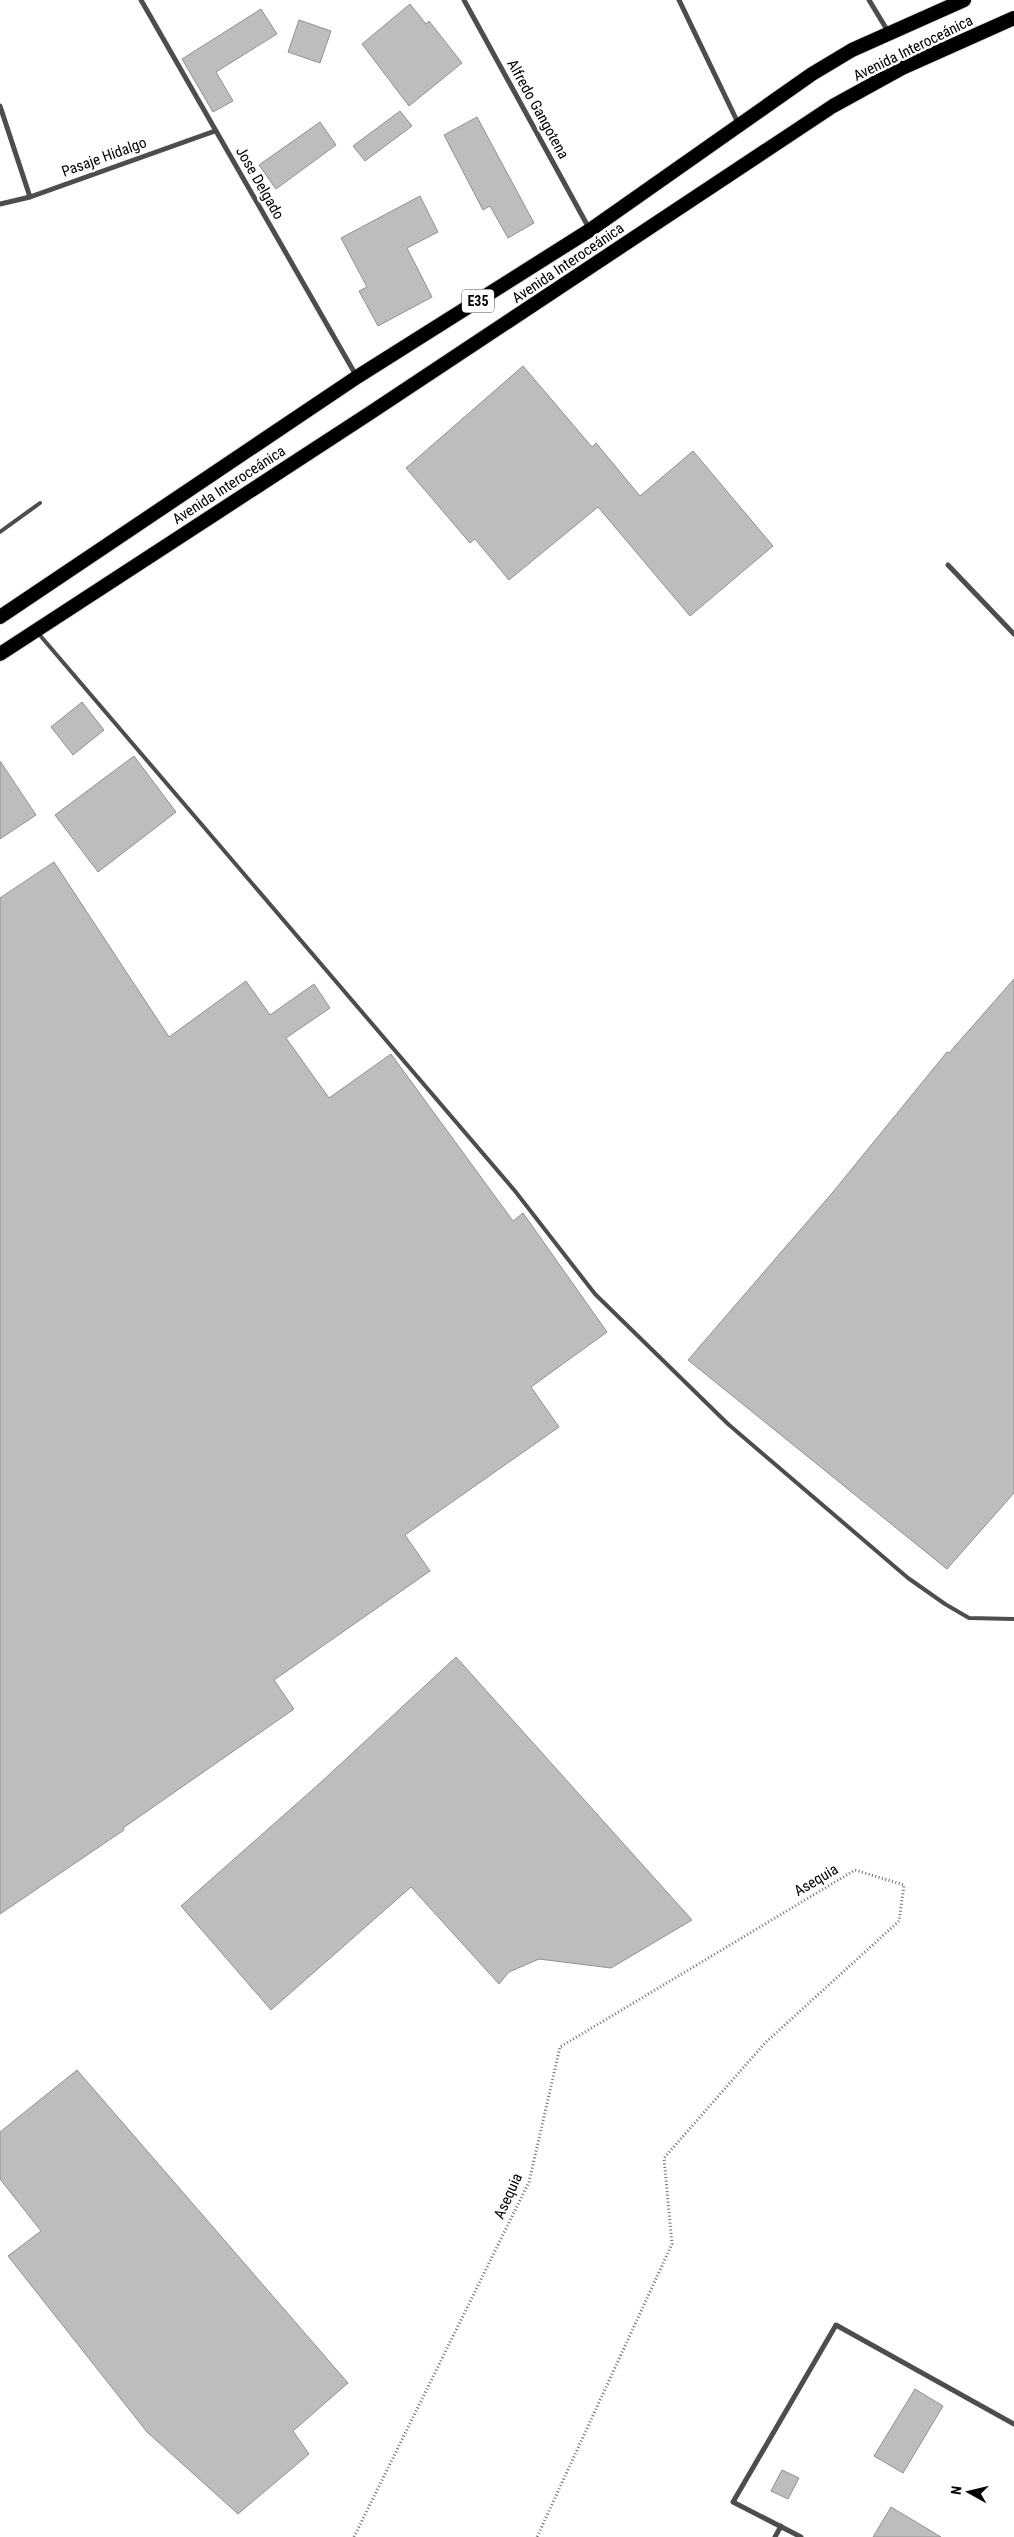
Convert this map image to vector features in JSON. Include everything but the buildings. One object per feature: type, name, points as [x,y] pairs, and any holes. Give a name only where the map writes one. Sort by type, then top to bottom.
[{"type":"highway","name":"Avenida Interoceánica","points":[[0,617],[357,378],[590,230],[812,74],[852,50],[964,0]]},
{"type":"highway","name":"Avenida Interoceánica","points":[[0,654],[34,629],[370,413],[833,106],[902,68],[1014,18]]},
{"type":"street","name":"Jose Delgado","points":[[141,0],[357,378]]},
{"type":"street","name":"Alfredo Gangotena","points":[[464,0],[590,230]]},
{"type":"street","points":[[679,0],[740,125]]},
{"type":"street","points":[[869,0],[890,33]]},
{"type":"street","points":[[0,106],[30,197]]},
{"type":"street","name":"Pasaje Hidalgo","points":[[0,204],[30,197],[215,131]]},
{"type":"street","points":[[948,565],[1014,634]]},
{"type":"street","points":[[801,2537],[733,2502],[836,2324],[1014,2424]]},
{"type":"street","points":[[775,2537],[781,2526]]},
{"type":"lane","points":[[0,532],[40,503]]},
{"type":"lane","points":[[34,629],[515,1191],[594,1294],[728,1424],[908,1578],[969,1618],[1014,1619]]},
{"type":"path","name":"Asequia","points":[[354,2537],[529,2182],[560,2048],[854,1870],[904,1885],[899,1921],[765,2043],[664,2158],[672,2244],[537,2537]]}]
